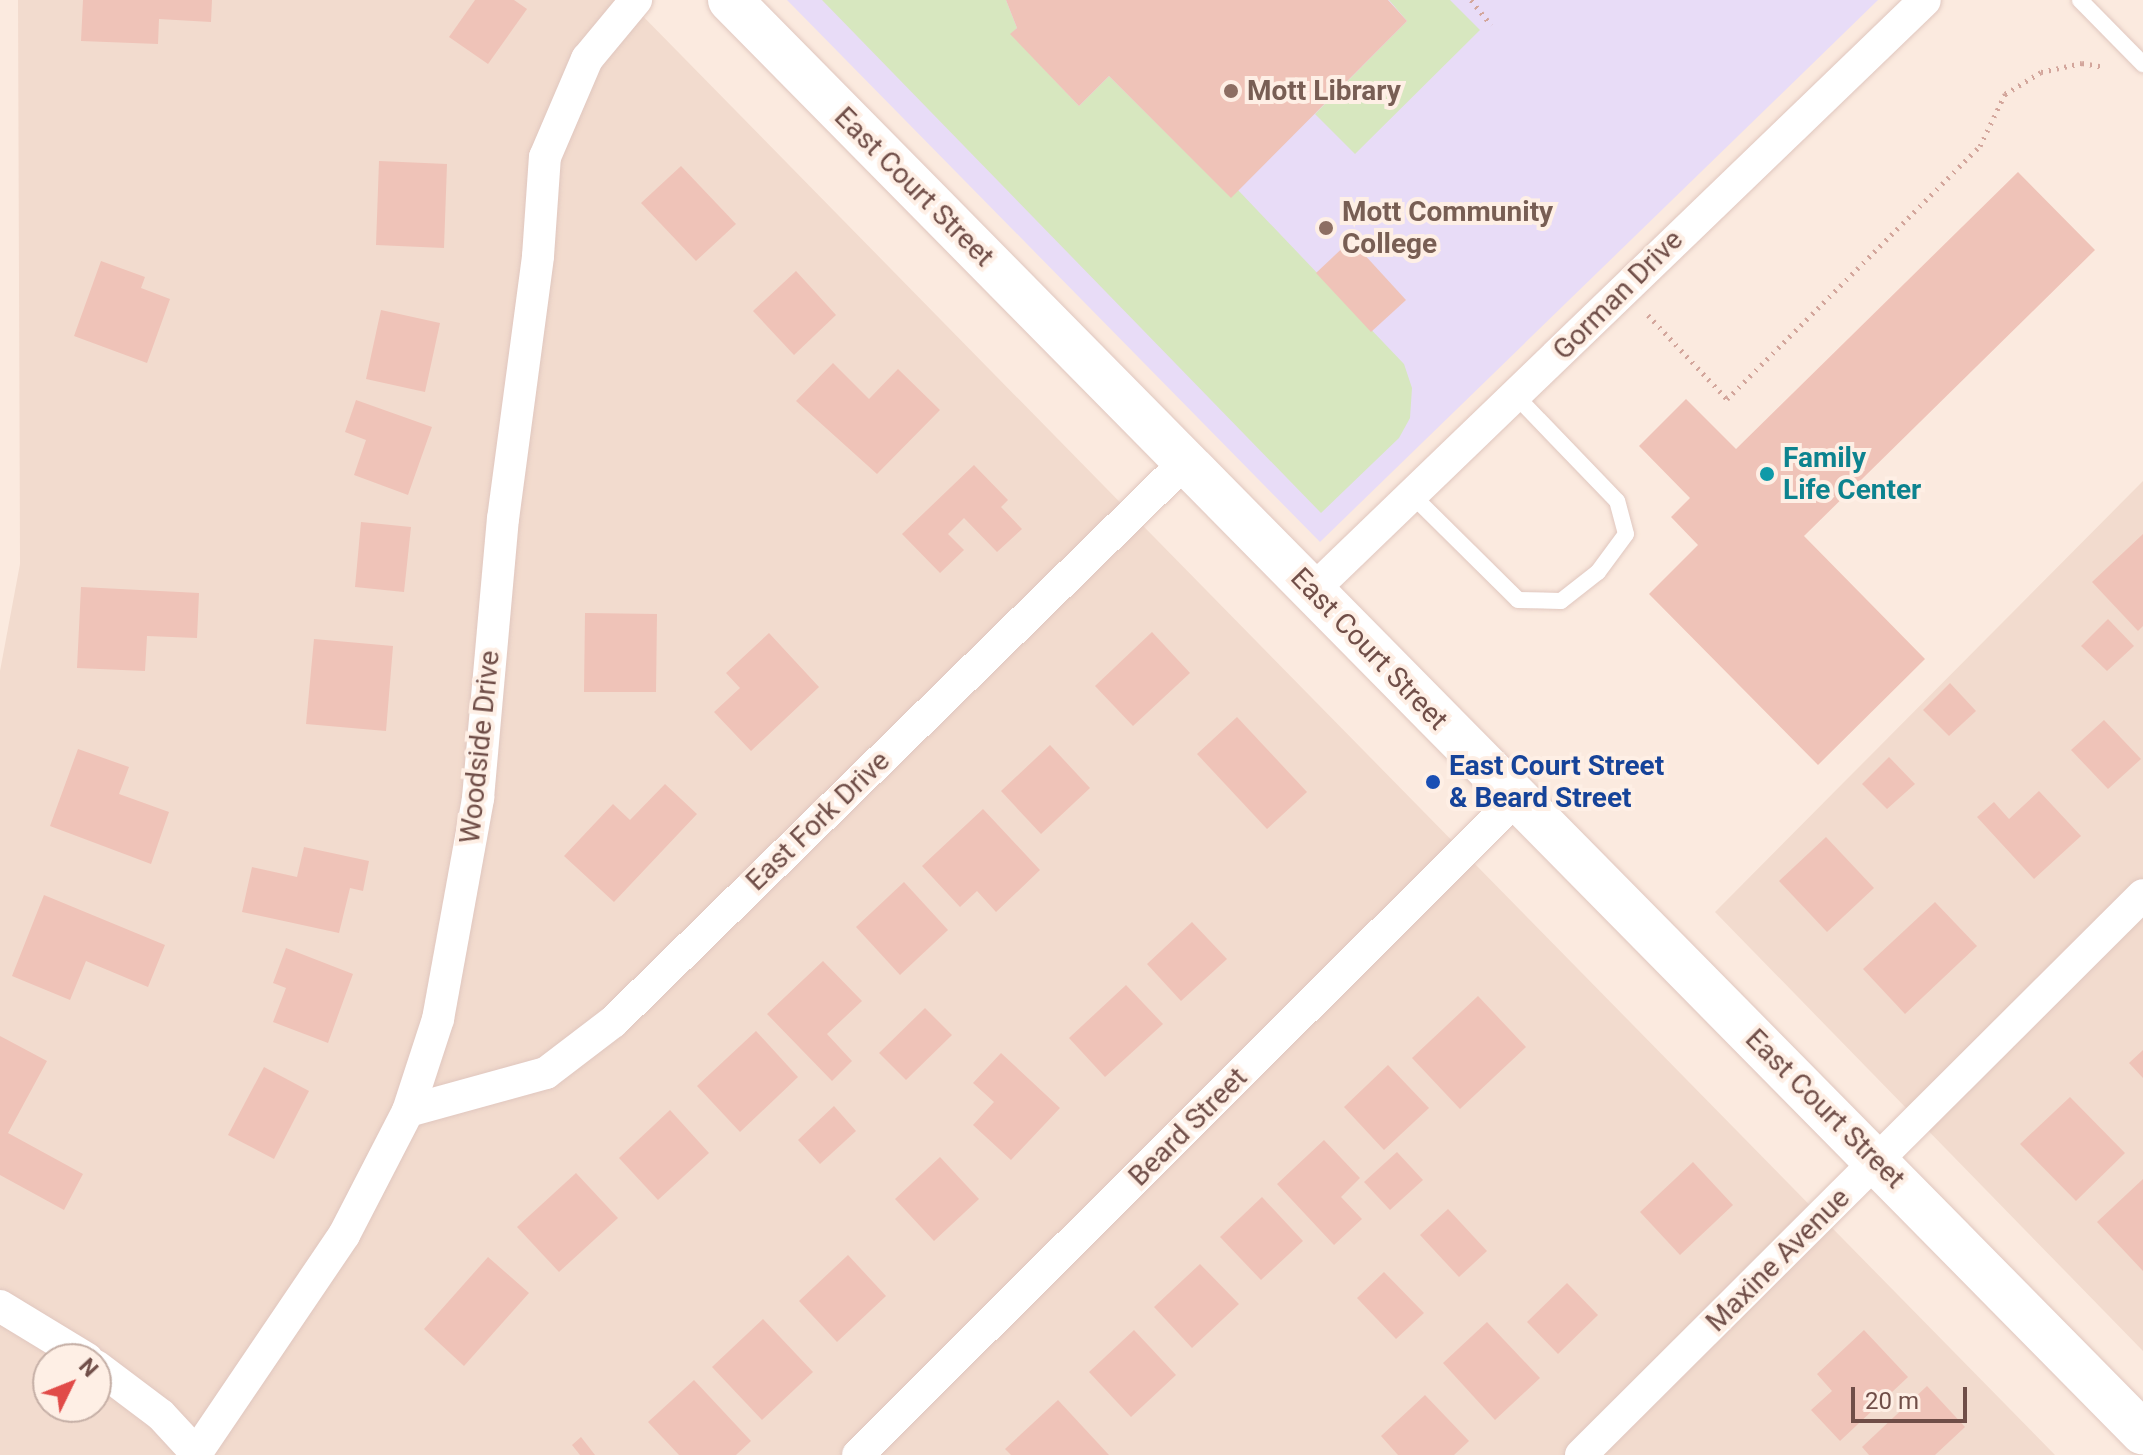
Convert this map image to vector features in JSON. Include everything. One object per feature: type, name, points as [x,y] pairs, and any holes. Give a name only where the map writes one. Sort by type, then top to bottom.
[{"type":"main road","name":"East Court Street","points":[[730,0],[2143,1433]]},
{"type":"street","name":"Woodside Drive","points":[[197,1455],[344,1235],[408,1111],[438,1019],[478,798],[503,519],[538,256],[545,157],[587,59],[636,0]]},
{"type":"street","name":"Gorman Drive","points":[[1312,591],[1517,397],[1679,232],[1925,0]]},
{"type":"street","name":"East Fork Drive","points":[[408,1111],[546,1073],[613,1022],[1185,462]]},
{"type":"street","name":"Beard Street","points":[[858,1455],[1516,799]]},
{"type":"street","name":"Maxine Avenue","points":[[1581,1455],[2143,895]]},
{"type":"street","points":[[0,1306],[61,1343]]},
{"type":"street","points":[[112,1378],[161,1415],[197,1455]]},
{"type":"lane","points":[[2080,0],[2143,64]]},
{"type":"lane","points":[[1412,495],[1518,600],[1561,601],[1598,572],[1626,534],[1617,501],[1517,397]]},
{"type":"path","points":[[1471,0],[1491,25]]},
{"type":"path","points":[[1643,310],[1727,399],[1980,146],[2005,94],[2041,72],[2082,63],[2109,67]]},
{"type":"shaded area","points":[[18,0],[627,0],[2055,1455],[0,1455],[0,671],[20,564]]},
{"type":"shaded area","name":"Mott Community College","points":[[787,0],[1878,0],[1320,542]]},
{"type":"shaded area","points":[[2143,481],[2143,1351],[1715,912]]},
{"type":"green space","points":[[822,0],[1006,0],[1017,28],[1011,34],[1079,106],[1109,76],[1231,197],[1238,190],[1404,364],[1412,388],[1410,418],[1399,438],[1321,513]]},
{"type":"green space","points":[[1389,0],[1450,0],[1480,30],[1355,154],[1315,114],[1407,21]]},
{"type":"building","points":[[83,0],[212,0],[211,22],[159,19],[158,44],[81,41]]},
{"type":"building","points":[[475,0],[514,0],[527,9],[488,64],[449,37]]},
{"type":"building","name":"Mott Library","points":[[1006,0],[1388,0],[1407,21],[1231,198],[1109,76],[1079,106],[1010,34],[1017,28]]},
{"type":"building","points":[[379,161],[447,164],[444,248],[376,245]]},
{"type":"building","points":[[681,166],[736,224],[696,261],[641,203]]},
{"type":"building","name":"Family Life Center","points":[[2018,172],[2095,250],[1804,536],[1925,659],[1818,765],[1649,594],[1698,545],[1671,517],[1690,498],[1639,446],[1686,399],[1736,449]]},
{"type":"building","points":[[1351,240],[1406,300],[1371,332],[1316,273]]},
{"type":"building","points":[[101,261],[145,277],[141,288],[170,299],[147,363],[74,336]]},
{"type":"building","points":[[796,271],[836,315],[794,355],[753,311]]},
{"type":"building","points":[[381,310],[440,323],[425,392],[366,379]]},
{"type":"building","points":[[833,363],[869,399],[898,369],[940,410],[877,474],[796,401]]},
{"type":"building","points":[[356,400],[432,427],[408,495],[354,475],[366,440],[345,432]]},
{"type":"building","points":[[974,465],[1008,500],[1001,507],[1022,529],[997,552],[964,518],[948,534],[964,550],[940,573],[902,534]]},
{"type":"building","points":[[361,522],[411,527],[404,592],[355,587]]},
{"type":"building","points":[[2143,534],[2143,626],[2138,631],[2092,582]]},
{"type":"building","points":[[81,587],[199,593],[197,638],[147,636],[145,671],[77,668]]},
{"type":"building","points":[[585,613],[657,614],[656,692],[584,692]]},
{"type":"building","points":[[2108,619],[2134,646],[2107,671],[2081,646]]},
{"type":"building","points":[[1152,632],[1190,673],[1133,726],[1095,686]]},
{"type":"building","points":[[769,633],[819,687],[751,751],[714,712],[740,688],[726,673]]},
{"type":"building","points":[[314,639],[393,646],[386,731],[306,724]]},
{"type":"building","points":[[1950,683],[1976,711],[1949,736],[1923,710]]},
{"type":"building","points":[[1237,717],[1307,792],[1267,829],[1197,754]]},
{"type":"building","points":[[2104,720],[2141,759],[2108,789],[2071,750]]},
{"type":"building","points":[[1050,745],[1090,788],[1041,834],[1001,791]]},
{"type":"building","points":[[78,749],[129,767],[119,794],[169,812],[151,864],[50,826]]},
{"type":"building","points":[[1889,757],[1915,784],[1887,809],[1862,784]]},
{"type":"building","points":[[665,784],[697,814],[614,902],[564,856],[613,804],[630,820]]},
{"type":"building","points":[[2039,791],[2081,836],[2034,879],[1977,817],[1994,802],[2009,819]]},
{"type":"building","points":[[983,809],[1040,870],[996,912],[977,891],[960,907],[922,866]]},
{"type":"building","points":[[1826,837],[1874,888],[1827,932],[1779,881]]},
{"type":"building","points":[[304,847],[369,861],[363,891],[350,888],[339,933],[242,912],[252,867],[297,877]]},
{"type":"building","points":[[904,882],[948,930],[900,975],[856,927]]},
{"type":"building","points":[[44,895],[165,945],[148,987],[86,961],[70,1000],[12,976]]},
{"type":"building","points":[[1935,902],[1977,946],[1905,1014],[1863,969]]},
{"type":"building","points":[[1192,922],[1227,959],[1181,1001],[1147,964]]},
{"type":"building","points":[[286,948],[353,974],[328,1043],[273,1022],[286,988],[273,983]]},
{"type":"building","points":[[823,961],[862,1001],[827,1034],[852,1061],[832,1081],[767,1014]]},
{"type":"building","points":[[1126,985],[1163,1024],[1105,1077],[1069,1038]]},
{"type":"building","points":[[1478,996],[1526,1047],[1460,1109],[1412,1058]]},
{"type":"building","points":[[925,1008],[952,1035],[906,1080],[879,1053]]},
{"type":"building","points":[[756,1031],[798,1077],[740,1132],[697,1086]]},
{"type":"building","points":[[0,1036],[47,1061],[8,1133],[83,1174],[64,1210],[0,1175]]},
{"type":"building","points":[[2143,1050],[2143,1078],[2129,1063]]},
{"type":"building","points":[[1001,1053],[1060,1108],[1011,1160],[973,1125],[994,1102],[973,1083]]},
{"type":"building","points":[[1388,1065],[1429,1108],[1384,1150],[1344,1107]]},
{"type":"building","points":[[264,1067],[309,1091],[274,1159],[228,1135]]},
{"type":"building","points":[[2070,1097],[2125,1153],[2076,1201],[2020,1144]]},
{"type":"building","points":[[834,1106],[856,1131],[820,1164],[798,1140]]},
{"type":"building","points":[[670,1110],[709,1153],[658,1200],[619,1158]]},
{"type":"building","points":[[1324,1140],[1360,1178],[1341,1197],[1362,1219],[1334,1245],[1277,1184]]},
{"type":"building","points":[[1397,1152],[1423,1180],[1390,1210],[1364,1182]]},
{"type":"building","points":[[940,1157],[979,1199],[934,1241],[895,1199]]},
{"type":"building","points":[[1693,1162],[1733,1205],[1680,1255],[1640,1212]]},
{"type":"building","points":[[576,1173],[618,1218],[559,1272],[517,1227]]},
{"type":"building","points":[[2143,1179],[2143,1271],[2097,1222]]},
{"type":"building","points":[[1262,1197],[1303,1241],[1261,1280],[1220,1237]]},
{"type":"building","points":[[1448,1209],[1487,1251],[1459,1277],[1420,1235]]},
{"type":"building","points":[[848,1255],[886,1296],[837,1342],[799,1301]]},
{"type":"building","points":[[488,1257],[529,1293],[464,1366],[424,1329]]},
{"type":"building","points":[[1200,1264],[1239,1304],[1192,1348],[1154,1307]]},
{"type":"building","points":[[1384,1272],[1424,1313],[1396,1339],[1357,1298]]},
{"type":"building","points":[[1567,1283],[1598,1315],[1558,1354],[1527,1322]]},
{"type":"building","points":[[763,1319],[813,1372],[762,1420],[712,1367]]},
{"type":"building","points":[[1487,1322],[1540,1378],[1495,1420],[1443,1363]]},
{"type":"building","points":[[1134,1330],[1176,1375],[1131,1417],[1089,1372]]},
{"type":"building","points":[[1864,1330],[1908,1377],[1840,1441],[1811,1410],[1832,1391],[1817,1374]]},
{"type":"building","points":[[694,1380],[751,1441],[736,1455],[679,1455],[648,1422]]},
{"type":"building","points":[[1927,1386],[1965,1427],[1935,1455],[1869,1455],[1862,1447]]},
{"type":"building","points":[[1425,1395],[1469,1441],[1454,1455],[1398,1455],[1381,1436]]},
{"type":"building","points":[[1058,1400],[1109,1455],[1011,1455],[1005,1449]]},
{"type":"building","points":[[581,1437],[595,1455],[580,1455],[572,1445]]},
{"type":"place","name":"Mott Library","points":[[1231,91]]},
{"type":"place","name":"Mott Community College","points":[[1326,228]]},
{"type":"place","name":"Family Life Center","points":[[1767,474]]},
{"type":"place","name":"East Court Street & Beard Street","points":[[1433,782]]}]
